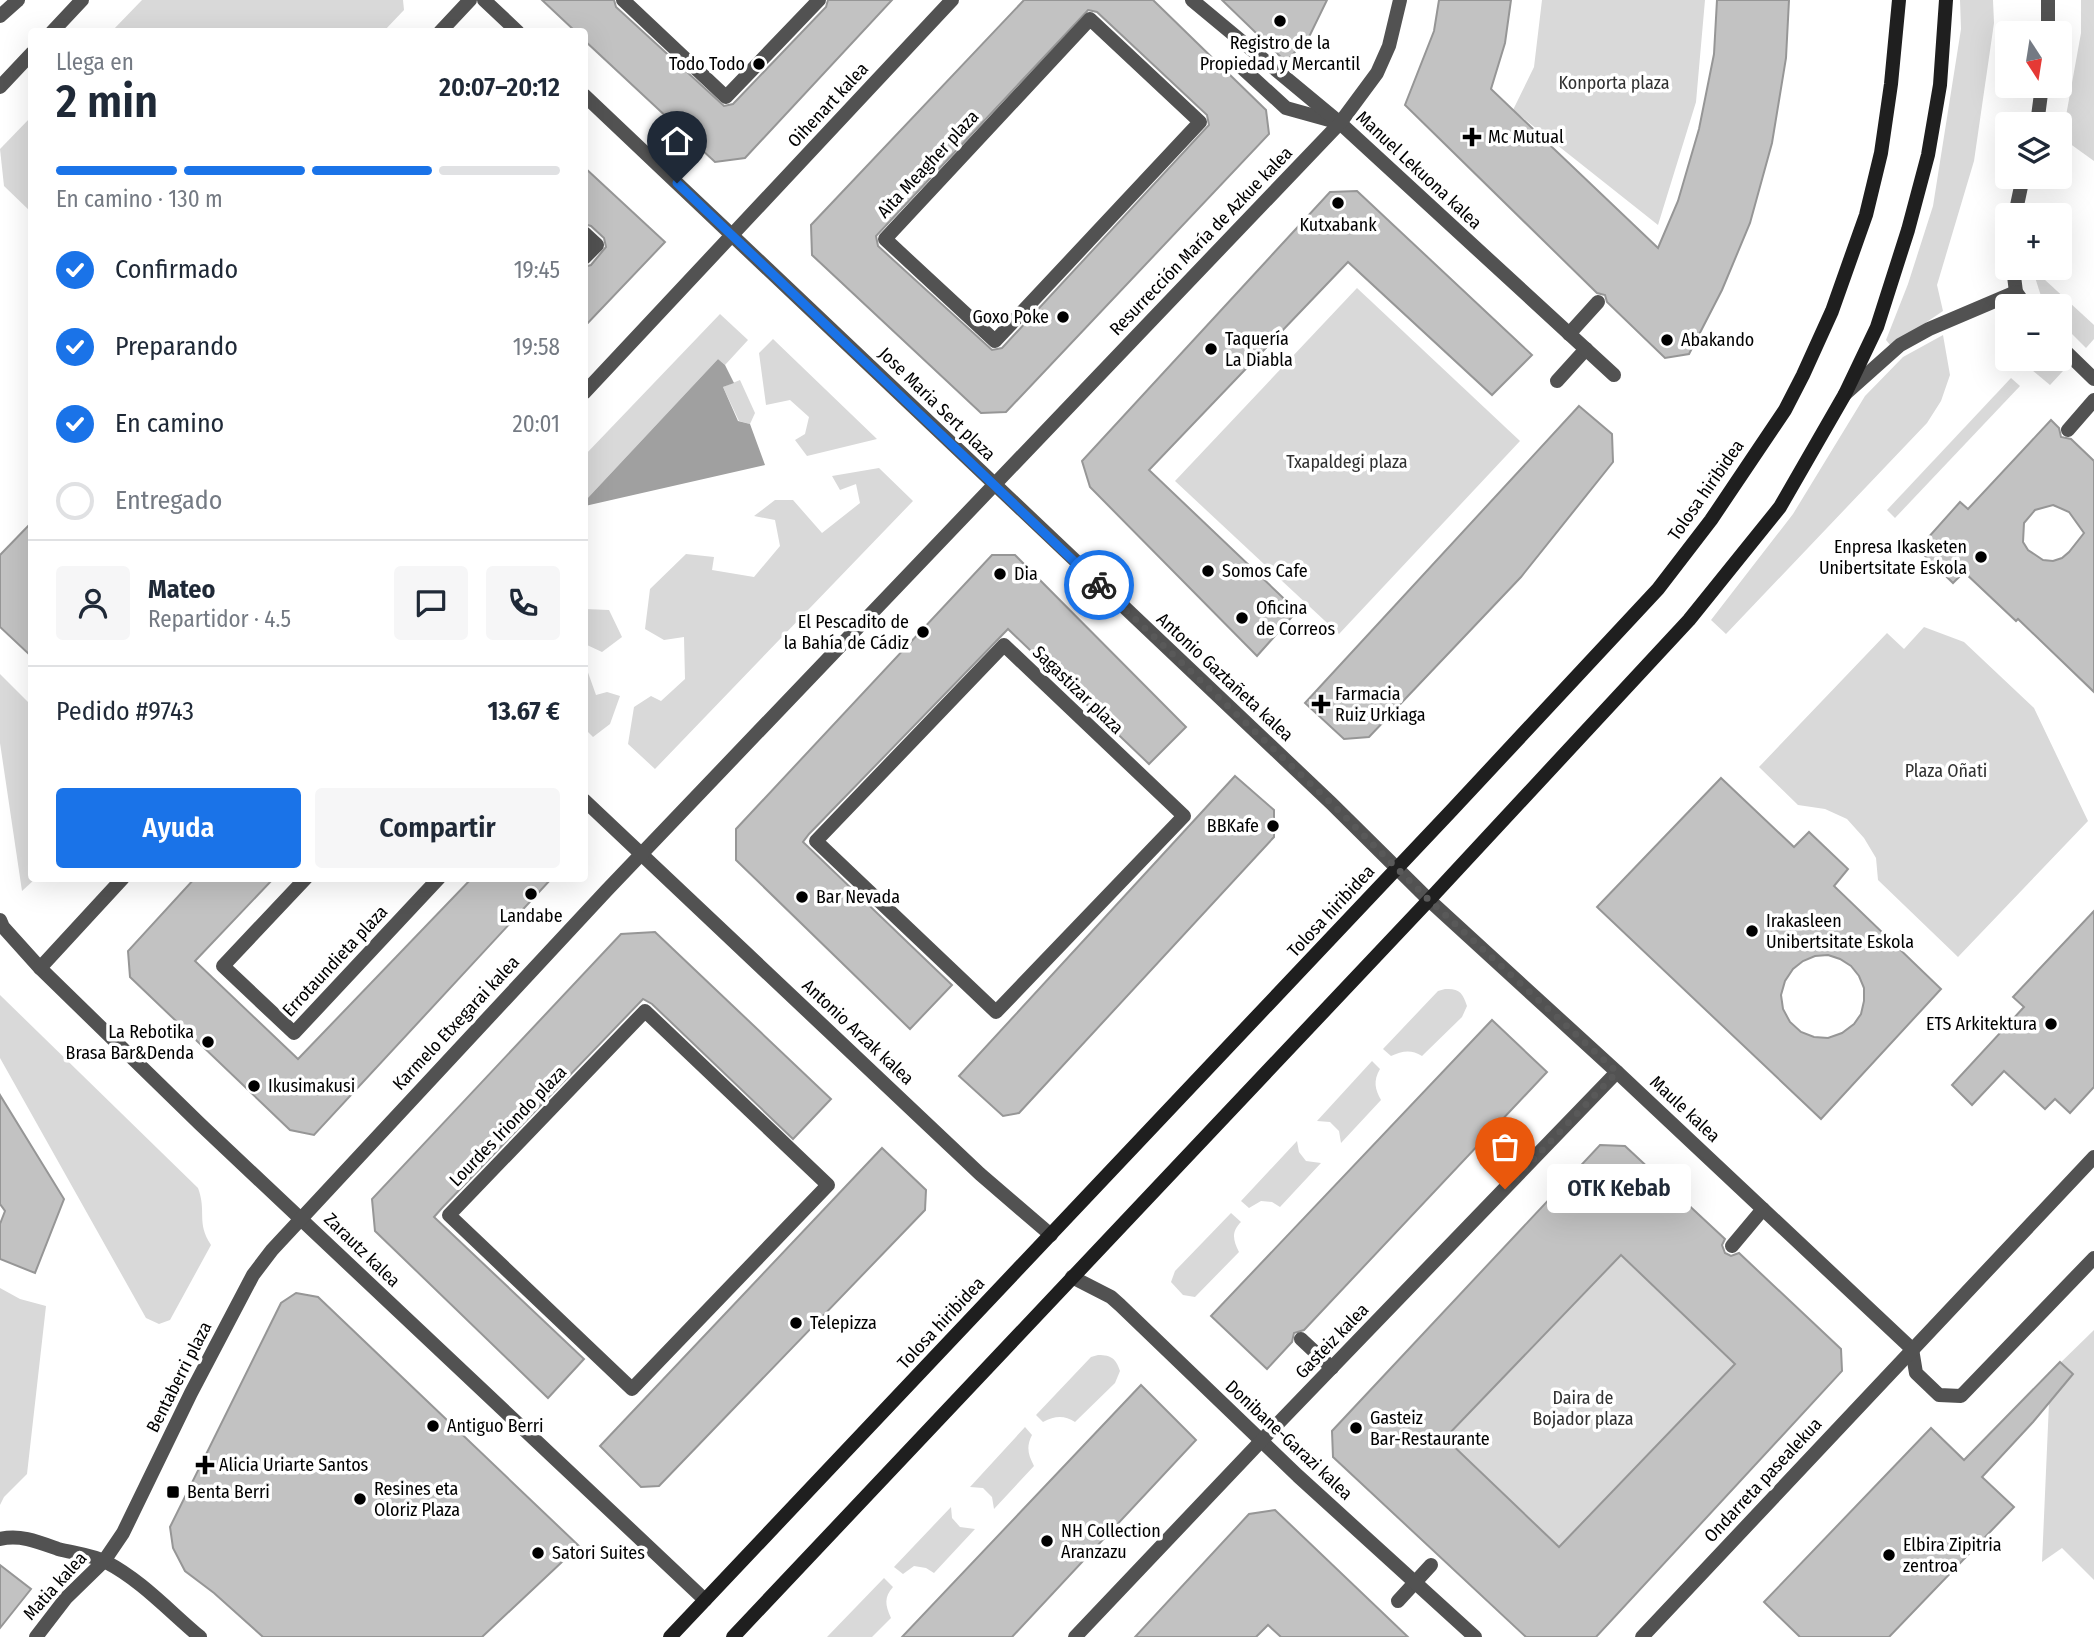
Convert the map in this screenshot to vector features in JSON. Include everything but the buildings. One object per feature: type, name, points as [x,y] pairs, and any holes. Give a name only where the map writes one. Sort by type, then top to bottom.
[{"type":"main road","name":"Tolosa hiribidea","points":[[670,1637],[1397,869],[1658,589],[1711,520],[1785,410],[1832,312],[1866,215],[1881,153],[1899,0]]},
{"type":"main road","points":[[737,1636],[1689,620],[1780,507],[1845,394],[1877,327],[1925,167],[1940,85],[1946,0]]},
{"type":"street","points":[[0,16],[18,0]]},
{"type":"street","points":[[56,28],[82,0]]},
{"type":"street","points":[[444,28],[470,0]]},
{"type":"street","points":[[484,0],[514,28]]},
{"type":"street","points":[[623,0],[726,97],[818,0]]},
{"type":"street","name":"Oihenart kalea","points":[[733,236],[951,0]]},
{"type":"street","name":"Manuel Lekuona kalea","points":[[1192,0],[1340,123],[1614,375]]},
{"type":"street","name":"Resurrección María de Azkue kalea","points":[[995,486],[1340,123],[1377,73],[1389,46],[1400,0]]},
{"type":"street","points":[[2048,0],[2048,21]]},
{"type":"street","name":"Aita Meagher plaza","points":[[1090,19],[1200,122],[995,341],[885,239],[1090,19]]},
{"type":"street","points":[[0,87],[28,57]]},
{"type":"street","points":[[1239,65],[1286,108],[1340,123]]},
{"type":"street","name":"Jose Maria Sert plaza","points":[[588,99],[995,486],[641,855]]},
{"type":"street","points":[[588,389],[733,236]]},
{"type":"street","points":[[588,237],[597,245],[588,254]]},
{"type":"street","points":[[1845,394],[1900,345],[1929,329],[2016,292],[2014,280]]},
{"type":"street","points":[[1569,334],[1598,302]]},
{"type":"street","points":[[1557,381],[1586,349]]},
{"type":"street","points":[[2072,358],[2094,379]]},
{"type":"street","points":[[2068,430],[2094,400]]},
{"type":"street","name":"Antonio Gaztañeta kalea","points":[[995,486],[1429,900]]},
{"type":"street","name":"Sagastizar plaza","points":[[1004,645],[1184,816],[996,1012],[816,841],[1004,645]]},
{"type":"street","points":[[588,804],[641,855]]},
{"type":"street","name":"Karmelo Etxegarai kalea","points":[[302,1219],[490,1014],[641,855]]},
{"type":"street","name":"Antonio Arzak kalea","points":[[641,855],[980,1174],[1051,1235]]},
{"type":"street","points":[[40,968],[119,882]]},
{"type":"street","name":"Errotaundieta plaza","points":[[302,882],[223,966],[294,1033],[435,882]]},
{"type":"street","name":"Maule kalea","points":[[1429,900],[1912,1349]]},
{"type":"street","name":"Zarautz kalea","points":[[0,920],[3,927],[40,968],[200,1124],[705,1600]]},
{"type":"street","name":"Lourdes Iriondo plaza","points":[[645,1011],[828,1185],[632,1390],[449,1214],[645,1011]]},
{"type":"street","name":"Gasteiz kalea","points":[[1075,1637],[1617,1072]]},
{"type":"street","name":"Ondarreta pasealekua","points":[[1642,1637],[2094,1157]]},
{"type":"street","points":[[1731,1245],[1763,1209]]},
{"type":"street","name":"Bentaberri plaza","points":[[104,1561],[123,1533],[253,1275],[272,1250],[302,1219]]},
{"type":"street","points":[[1912,1349],[1916,1373],[1939,1395],[1961,1396],[2094,1258]]},
{"type":"street","name":"Donibane-Garazi kalea","points":[[1072,1277],[1111,1297],[1120,1305],[1297,1476],[1475,1637]]},
{"type":"street","points":[[1301,1339],[1332,1368]]},
{"type":"street","points":[[0,1539],[27,1538],[104,1561],[135,1582],[200,1637]]},
{"type":"street","name":"Matia kalea","points":[[36,1637],[66,1598],[104,1561]]},
{"type":"street","points":[[1398,1601],[1431,1565]]},
{"type":"green space","points":[[142,0],[403,0],[404,10],[387,28],[115,28]]},
{"type":"green space","name":"Konporta plaza","points":[[1542,0],[1705,0],[1696,102],[1658,225],[1513,110],[1534,67]]},
{"type":"green space","points":[[1960,0],[1993,0],[1994,23],[1974,161],[1937,285],[1943,311],[1891,346],[1886,340],[1908,284],[1933,206],[1961,29]]},
{"type":"green space","points":[[2081,0],[2094,0],[2094,161],[2072,145],[2072,112],[2067,112],[2069,98],[2072,98],[2081,33]]},
{"type":"green space","points":[[28,120],[28,209],[4,186],[0,149]]},
{"type":"green space","points":[[2036,280],[2045,280],[2060,294],[2040,294]]},
{"type":"green space","name":"Txapaldegi plaza","points":[[1357,288],[1520,441],[1339,634],[1175,481]]},
{"type":"green space","points":[[2072,305],[2094,325],[2094,339],[2086,348],[2072,334]]},
{"type":"green space","points":[[720,314],[748,340],[725,365],[718,359],[588,498],[588,452]]},
{"type":"green space","points":[[1943,335],[1950,375],[1941,401],[1927,423],[1726,634],[1711,620],[1793,514],[1865,396],[1903,357]]},
{"type":"green space","points":[[773,339],[877,439],[807,456],[795,440],[805,434],[809,417],[790,400],[766,405],[759,353]]},
{"type":"green space","points":[[2033,371],[2063,371],[2050,385]]},
{"type":"green space","points":[[2011,378],[2020,386],[1895,518],[1887,510]]},
{"type":"green space","points":[[740,380],[755,413],[750,424],[739,421],[723,387]]},
{"type":"green space","points":[[879,468],[913,501],[655,769],[628,744],[634,707],[651,696],[661,701],[685,679],[684,637],[664,640],[645,629],[650,589],[686,554],[714,557],[712,570],[754,577],[780,546],[775,520],[754,516],[775,500],[793,500],[822,533],[860,503],[856,484],[840,490],[832,476]]},
{"type":"green space","points":[[588,609],[609,610],[622,637],[602,652],[588,645]]},
{"type":"green space","name":"Plaza Oñati","points":[[1924,627],[1964,642],[2034,708],[2088,821],[1958,957],[1878,880],[1876,858],[1864,838],[1847,819],[1825,809],[1798,805],[1759,767],[1887,633],[1904,649]]},
{"type":"green space","points":[[588,672],[596,695],[607,692],[620,696],[610,724],[593,737],[588,732]]},
{"type":"green space","points":[[0,674],[28,702],[28,882],[32,882],[22,891],[0,743]]},
{"type":"green space","points":[[1445,989],[1460,992],[1467,1006],[1462,1017],[1422,1056],[1406,1052],[1391,1056],[1383,1049],[1438,991]]},
{"type":"green space","points":[[0,995],[198,1188],[204,1230],[211,1245],[170,1320],[159,1324],[146,1318],[0,1058]]},
{"type":"green space","points":[[1372,1061],[1380,1069],[1376,1085],[1381,1100],[1341,1143],[1339,1131],[1330,1122],[1317,1121]]},
{"type":"green space","points":[[1297,1141],[1299,1152],[1306,1161],[1321,1163],[1280,1207],[1272,1202],[1261,1201],[1249,1208],[1241,1201]]},
{"type":"green space","points":[[1231,1213],[1241,1222],[1234,1236],[1239,1252],[1195,1297],[1183,1295],[1171,1282],[1175,1271]]},
{"type":"green space","name":"Daira de Bojador plaza","points":[[1621,1255],[1735,1364],[1559,1547],[1445,1438]]},
{"type":"green space","points":[[0,1288],[20,1299],[46,1306],[27,1474],[4,1497],[0,1505]]},
{"type":"green space","points":[[2094,1330],[2094,1580],[2062,1548],[2042,1562],[2049,1403],[2053,1370]]},
{"type":"green space","points":[[1098,1355],[1113,1358],[1117,1363],[1120,1371],[1115,1383],[1075,1422],[1059,1417],[1043,1422],[1036,1415],[1091,1357]]},
{"type":"green space","points":[[1025,1427],[1032,1435],[1028,1450],[1034,1466],[994,1509],[992,1497],[983,1488],[970,1487]]},
{"type":"green space","points":[[951,1507],[952,1518],[960,1527],[975,1529],[934,1573],[914,1566],[903,1574],[894,1567]]},
{"type":"green space","points":[[884,1578],[893,1587],[886,1601],[891,1618],[872,1637],[827,1637]]},
{"type":"shaded area","points":[[718,359],[725,365],[734,383],[723,387],[738,421],[750,424],[765,465],[588,505],[588,498]]},
{"type":"way so far","points":[[1099,585],[1331,803],[1429,900],[1617,1072],[1505,1189]]},
{"type":"place","name":"Registro de la Propiedad y Mercantil","points":[[1280,21]]},
{"type":"place","name":"Todo Todo","points":[[759,64]]},
{"type":"place","name":"Mc Mutual","points":[[1472,137]]},
{"type":"place","name":"Kutxabank","points":[[1338,203]]},
{"type":"place","name":"Goxo Poke","points":[[1063,317]]},
{"type":"place","name":"Abakando","points":[[1667,340]]},
{"type":"place","name":"Taquería La Diabla","points":[[1211,349]]},
{"type":"place","name":"Enpresa Ikasketen Unibertsitate Eskola","points":[[1981,557]]},
{"type":"place","name":"Somos Cafe","points":[[1208,571]]},
{"type":"place","name":"Dia","points":[[1000,574]]},
{"type":"place","name":"Oficina de Correos","points":[[1242,618]]},
{"type":"place","name":"El Pescadito de la Bahía de Cádiz","points":[[923,632]]},
{"type":"place","name":"Farmacia Ruiz Urkiaga","points":[[1321,704]]},
{"type":"place","name":"BBKafe","points":[[1273,826]]},
{"type":"place","name":"Landabe","points":[[531,894]]},
{"type":"place","name":"Bar Nevada","points":[[802,897]]},
{"type":"place","name":"Irakasleen Unibertsitate Eskola","points":[[1752,931]]},
{"type":"place","name":"ETS Arkitektura","points":[[2051,1024]]},
{"type":"place","name":"La Rebotika Brasa Bar&Denda","points":[[208,1042]]},
{"type":"place","name":"Ikusimakusi","points":[[254,1086]]},
{"type":"place","name":"OTK Kebab","points":[[1505,1189]]},
{"type":"place","name":"Telepizza","points":[[796,1323]]},
{"type":"place","name":"Antiguo Berri","points":[[433,1426]]},
{"type":"place","name":"Gasteiz Bar-Restaurante","points":[[1356,1428]]},
{"type":"place","name":"Alicia Uriarte Santos","points":[[205,1465]]},
{"type":"place","name":"Benta Berri","points":[[173,1492]]},
{"type":"place","name":"Resines eta Oloriz Plaza","points":[[360,1499]]},
{"type":"place","name":"NH Collection Aranzazu","points":[[1047,1541]]},
{"type":"place","name":"Satori Suites","points":[[538,1553]]},
{"type":"place","name":"Elbira Zipitria zentroa","points":[[1889,1555]]},
{"type":"route","points":[[677,183],[1099,585]]}]
